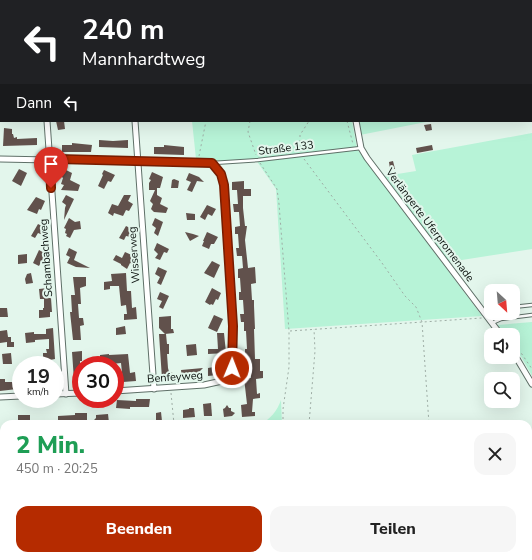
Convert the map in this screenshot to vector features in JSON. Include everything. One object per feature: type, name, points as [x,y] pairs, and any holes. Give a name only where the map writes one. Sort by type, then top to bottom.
[{"type":"street","name":"Schambachweg","points":[[47,122],[66,394]]},
{"type":"street","name":"Wisserweg","points":[[135,122],[154,388]]},
{"type":"street","name":"Verlängerte Uferpromenade","points":[[356,122],[361,148],[367,158],[484,313]]},
{"type":"street","points":[[0,159],[212,163]]},
{"type":"street","name":"Benfeyweg","points":[[124,390],[204,385],[218,382],[226,378],[231,371],[233,364],[233,326],[224,185],[221,174],[212,163]]},
{"type":"street","name":"Verlängerte Uferpromenade","points":[[490,320],[496,328]]},
{"type":"street","points":[[520,364],[532,384]]},
{"type":"street","points":[[66,394],[72,394]]},
{"type":"street","points":[[0,397],[12,396]]},
{"type":"lane","name":"Straße 133","points":[[212,163],[258,160],[361,148]]},
{"type":"lane","points":[[520,306],[532,305]]},
{"type":"lane","points":[[492,323],[501,319],[532,315]]},
{"type":"path","points":[[198,163],[206,122]]},
{"type":"path","points":[[250,122],[248,132],[258,160],[277,189],[289,331],[289,367],[283,409],[283,420]]},
{"type":"path","points":[[308,122],[300,135],[300,154],[405,296],[416,307],[422,322],[429,420]]},
{"type":"path","points":[[347,122],[354,149]]},
{"type":"path","points":[[289,331],[483,318],[484,316]]},
{"type":"path","points":[[309,420],[315,351],[314,329]]},
{"type":"path","points":[[520,351],[532,369]]},
{"type":"path","points":[[170,388],[174,420]]},
{"type":"green space","points":[[192,122],[352,122],[357,149],[482,316],[285,329],[276,189],[256,160],[225,164],[196,159]]},
{"type":"green space","points":[[357,122],[426,122],[360,135]]},
{"type":"green space","points":[[532,133],[532,249],[449,262],[385,176],[416,171],[412,155]]},
{"type":"green space","points":[[532,322],[532,376],[520,355],[520,328],[499,328],[497,325]]},
{"type":"green space","points":[[281,400],[282,420],[267,420],[273,414],[278,408]]},
{"type":"building","points":[[56,122],[64,122],[65,129],[58,130]]},
{"type":"building","points":[[431,124],[432,130],[426,131],[424,125]]},
{"type":"building","points":[[4,128],[12,129],[14,138],[17,137],[17,139],[37,138],[37,145],[3,146]]},
{"type":"building","points":[[99,140],[128,140],[128,148],[99,147]]},
{"type":"building","points":[[72,143],[92,145],[91,152],[62,152],[62,145],[72,145]]},
{"type":"building","points":[[164,145],[184,147],[184,155],[154,154],[154,147],[164,147]]},
{"type":"building","points":[[432,145],[433,150],[417,153],[416,148]]},
{"type":"building","points":[[393,161],[395,169],[390,169],[389,162]]},
{"type":"building","points":[[19,169],[27,173],[21,186],[12,181]]},
{"type":"building","points":[[64,169],[72,173],[70,180],[80,185],[78,191],[61,190],[64,185],[61,184],[63,178],[61,176]]},
{"type":"building","points":[[104,170],[115,175],[111,182],[108,181],[104,189],[98,186]]},
{"type":"building","points":[[152,172],[163,177],[160,188],[157,188],[157,195],[162,198],[160,204],[168,208],[166,213],[154,212],[151,209],[153,204],[150,201],[155,190],[149,190],[149,183],[151,180],[149,179]]},
{"type":"building","points":[[189,173],[199,177],[204,182],[197,181],[192,192],[187,190],[191,182],[186,180]]},
{"type":"building","points":[[174,179],[179,181],[178,188],[171,188],[172,180]]},
{"type":"building","points":[[244,181],[244,189],[251,189],[251,196],[243,196],[245,226],[247,226],[245,240],[248,268],[255,267],[256,283],[251,284],[252,300],[254,300],[255,359],[260,359],[260,371],[263,371],[263,378],[256,379],[257,394],[260,393],[260,398],[253,399],[252,412],[255,412],[255,416],[242,417],[241,405],[247,404],[244,378],[251,378],[250,364],[245,364],[245,349],[247,349],[246,331],[244,331],[244,322],[241,322],[240,314],[244,314],[243,300],[239,300],[239,292],[241,292],[238,269],[243,268],[242,256],[237,256],[236,248],[239,248],[238,234],[235,234],[235,227],[240,226],[239,212],[234,212],[233,204],[238,204],[237,190],[232,190],[232,182]]},
{"type":"building","points":[[66,195],[74,199],[64,220],[66,205],[62,202]]},
{"type":"building","points":[[124,195],[131,195],[128,201],[133,204],[129,211],[126,210],[123,216],[114,213],[113,216],[108,213],[112,204],[118,206]]},
{"type":"building","points":[[36,197],[45,201],[41,210],[39,209],[37,214],[27,210]]},
{"type":"building","points":[[207,205],[216,209],[212,216],[208,214],[205,220],[200,217]]},
{"type":"building","points":[[186,213],[195,214],[195,220],[187,220]]},
{"type":"building","points":[[69,218],[75,222],[80,221],[81,229],[74,230],[70,238],[66,236],[66,229],[64,228]]},
{"type":"building","points":[[155,218],[163,222],[158,236],[154,233],[156,228],[152,225]]},
{"type":"building","points":[[38,224],[46,228],[43,235],[38,233],[35,238],[31,236]]},
{"type":"building","points":[[126,226],[134,230],[131,237],[126,236],[124,240],[119,238]]},
{"type":"building","points":[[185,232],[193,234],[199,236],[190,241]]},
{"type":"building","points":[[207,232],[218,237],[214,244],[211,244],[209,249],[202,246]]},
{"type":"building","points":[[157,243],[169,249],[167,253],[164,252],[160,260],[155,258],[158,254],[154,250]]},
{"type":"building","points":[[69,248],[77,252],[74,260],[90,268],[76,267],[67,263],[70,257],[66,255]]},
{"type":"building","points":[[39,250],[48,255],[45,262],[42,260],[39,266],[33,263]]},
{"type":"building","points":[[125,252],[136,257],[133,264],[130,263],[127,269],[113,260],[116,255],[122,258]]},
{"type":"building","points":[[27,254],[27,263],[18,264],[18,255]]},
{"type":"building","points":[[212,261],[220,265],[214,278],[204,273]]},
{"type":"building","points":[[158,267],[167,271],[161,285],[157,283],[160,277],[155,274]]},
{"type":"building","points":[[31,273],[33,283],[26,284],[25,279],[27,274]]},
{"type":"building","points":[[126,273],[127,291],[131,291],[132,308],[136,307],[137,319],[124,320],[124,314],[127,314],[126,305],[121,306],[119,286],[110,286],[110,289],[104,290],[104,282],[112,281],[111,274]]},
{"type":"building","points":[[73,277],[86,277],[86,286],[80,288],[81,304],[78,304],[79,318],[83,318],[84,325],[80,326],[81,340],[73,340],[70,312],[72,312],[71,295],[75,295]]},
{"type":"building","points":[[48,288],[49,298],[51,298],[52,312],[50,312],[50,317],[39,318],[39,310],[43,310],[44,308],[44,299],[40,299],[39,289]]},
{"type":"building","points":[[212,288],[221,293],[218,300],[216,299],[213,305],[210,305],[205,302]]},
{"type":"building","points":[[160,292],[169,296],[163,309],[159,307],[162,301],[157,299]]},
{"type":"building","points":[[0,308],[7,308],[8,317],[0,317]]},
{"type":"building","points":[[214,315],[223,319],[217,332],[208,328]]},
{"type":"building","points":[[171,316],[171,329],[173,329],[174,333],[165,334],[159,328],[159,317]]},
{"type":"building","points":[[125,326],[126,334],[116,335],[116,328]]},
{"type":"building","points":[[53,328],[55,356],[43,356],[43,353],[47,353],[46,349],[49,349],[49,339],[35,340],[35,342],[26,343],[25,333],[34,332],[34,334],[46,334],[46,329]]},
{"type":"building","points":[[7,330],[8,337],[11,337],[11,342],[14,342],[14,347],[7,347],[7,342],[0,343],[0,331]]},
{"type":"building","points":[[217,333],[224,333],[226,353],[208,354],[208,349],[218,349]]},
{"type":"building","points":[[159,334],[166,334],[167,344],[169,344],[169,354],[167,354],[168,368],[169,372],[172,372],[173,379],[162,379]]},
{"type":"building","points":[[196,344],[197,355],[187,356],[186,345]]},
{"type":"building","points":[[82,351],[82,356],[72,356],[72,352]]},
{"type":"building","points":[[11,353],[12,364],[3,364],[2,354]]},
{"type":"building","points":[[128,354],[130,373],[135,372],[136,381],[124,382],[124,356],[100,355]]},
{"type":"building","points":[[217,367],[217,375],[208,376],[208,368]]},
{"type":"building","points":[[203,368],[199,372],[199,376],[182,378],[181,370]]},
{"type":"building","points":[[0,379],[5,379],[5,382],[12,382],[12,390],[0,391]]},
{"type":"building","points":[[136,399],[150,399],[149,407],[130,407],[130,409],[116,408],[124,408],[124,400],[136,401]]},
{"type":"building","points":[[211,403],[212,416],[204,416],[203,404]]},
{"type":"building","points":[[227,405],[231,408],[231,411],[235,413],[232,416],[224,417],[223,409]]},
{"type":"building","points":[[194,408],[195,417],[183,418],[183,410]]},
{"type":"building","points":[[161,412],[162,420],[156,420],[156,413]]},
{"type":"building","points":[[75,413],[87,413],[87,420],[58,420],[58,416],[75,415]]},
{"type":"building","points":[[108,414],[109,420],[94,420],[96,415]]},
{"type":"building","points":[[18,415],[30,415],[30,420],[18,420]]},
{"type":"route","points":[[51,188],[50,160],[212,163],[218,169],[224,180],[233,326],[232,368]]}]
